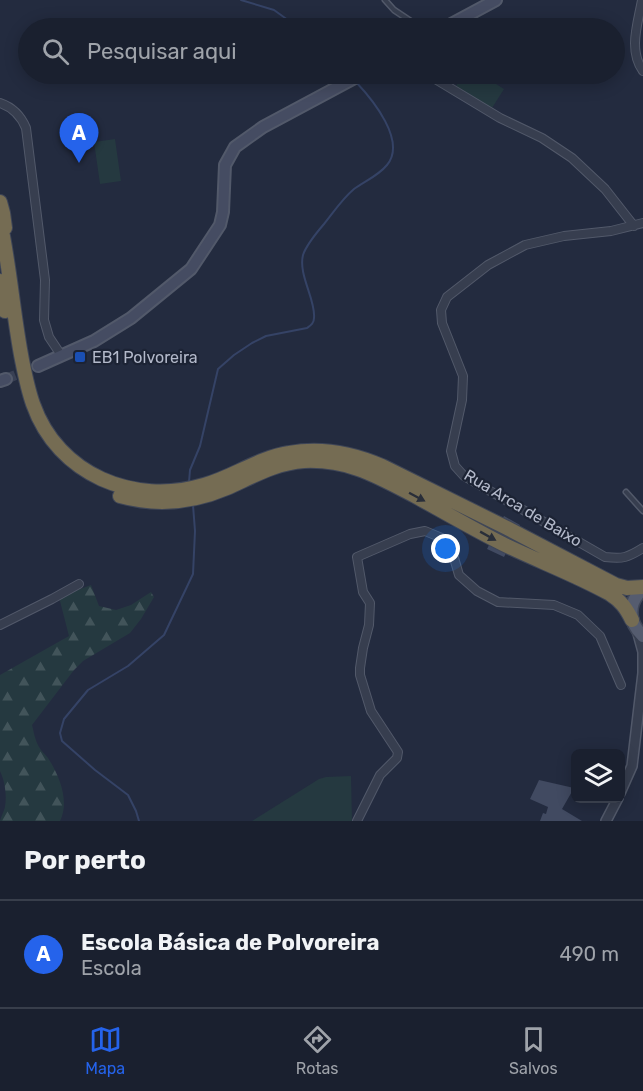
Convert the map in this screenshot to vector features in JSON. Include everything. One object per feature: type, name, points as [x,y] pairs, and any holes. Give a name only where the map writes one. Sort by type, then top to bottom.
[{"type":"highway","points":[[0,202],[5,225],[3,236]]},
{"type":"highway","points":[[0,221],[20,348],[32,403],[53,441],[78,465],[99,478],[133,490],[177,491],[207,484],[278,455],[309,451],[338,452],[382,466],[616,585],[643,588]]},
{"type":"highway","points":[[0,262],[4,305]]},
{"type":"highway","points":[[0,281],[19,387],[29,418],[55,455],[79,476],[99,488],[137,500],[183,501],[213,493],[286,463],[317,461],[348,465],[376,475],[502,543],[610,594],[625,607],[637,628]]},
{"type":"main road","points":[[463,18],[496,0]]},
{"type":"main road","points":[[38,366],[93,341],[131,318],[191,269],[219,225],[223,212],[225,165],[235,147],[263,127],[343,84]]},
{"type":"main road","points":[[637,628],[631,613],[633,600],[643,588]]},
{"type":"street","points":[[642,0],[634,45],[638,64],[643,71]]},
{"type":"street","points":[[444,84],[500,118],[542,138],[572,158],[604,189],[634,226]]},
{"type":"street","points":[[0,103],[16,113],[23,120],[26,128],[45,280],[44,320],[49,337],[62,356]]},
{"type":"street","name":"Rua Arca de Baixo","points":[[643,223],[611,231],[564,236],[525,245],[488,265],[447,297],[441,310],[442,323],[463,376],[462,400],[450,451],[455,466],[464,476],[605,557],[621,559],[643,548]]},
{"type":"street","points":[[357,821],[380,775],[397,758],[398,752],[371,711],[360,675],[363,648],[369,625],[370,603],[363,592],[357,557],[410,534],[425,531],[442,538],[452,551],[459,575],[477,591],[498,602],[554,605],[578,615],[600,636],[621,685]]},
{"type":"street","points":[[0,625],[79,584]]},
{"type":"street","points":[[625,783],[632,765],[642,683],[643,652],[637,628]]},
{"type":"street","points":[[606,821],[615,803]]},
{"type":"lane","points":[[385,0],[406,18]]},
{"type":"lane","points":[[626,492],[643,511]]},
{"type":"green space","points":[[457,84],[496,84],[504,89],[492,108],[456,86]]},
{"type":"green space","points":[[115,139],[121,181],[100,184],[94,142]]},
{"type":"green space","points":[[91,585],[99,606],[116,610],[131,605],[151,592],[154,597],[130,633],[83,661],[74,670],[32,725],[38,744],[52,765],[62,788],[64,805],[60,821],[0,821],[5,809],[6,798],[0,771],[0,675],[69,636],[59,597]]},
{"type":"green space","points":[[351,776],[352,821],[252,821],[319,779]]},
{"type":"building","points":[[504,516],[520,525],[504,557],[487,549]]},
{"type":"building","points":[[539,780],[571,787],[571,793],[562,809],[582,821],[540,821],[548,807],[530,799]]},
{"type":"waterway","points":[[241,0],[274,10],[285,18]]},
{"type":"waterway","points":[[189,482],[190,470],[200,446],[218,369],[234,355],[266,336],[307,328],[312,324],[314,311],[303,271],[303,255],[309,243],[346,197],[383,169],[392,155],[393,144],[385,121],[358,84]]},
{"type":"waterway","points":[[139,821],[128,795],[62,741],[60,733],[64,719],[88,690],[128,666],[164,635],[193,574],[195,531],[193,505]]},
{"type":"tunnel","points":[[6,379],[38,366]]},
{"type":"place","name":"Escola Básica de Polvoreira","points":[[79,163]]},
{"type":"place","name":"EB1 Polvoreira","points":[[80,357]]}]
